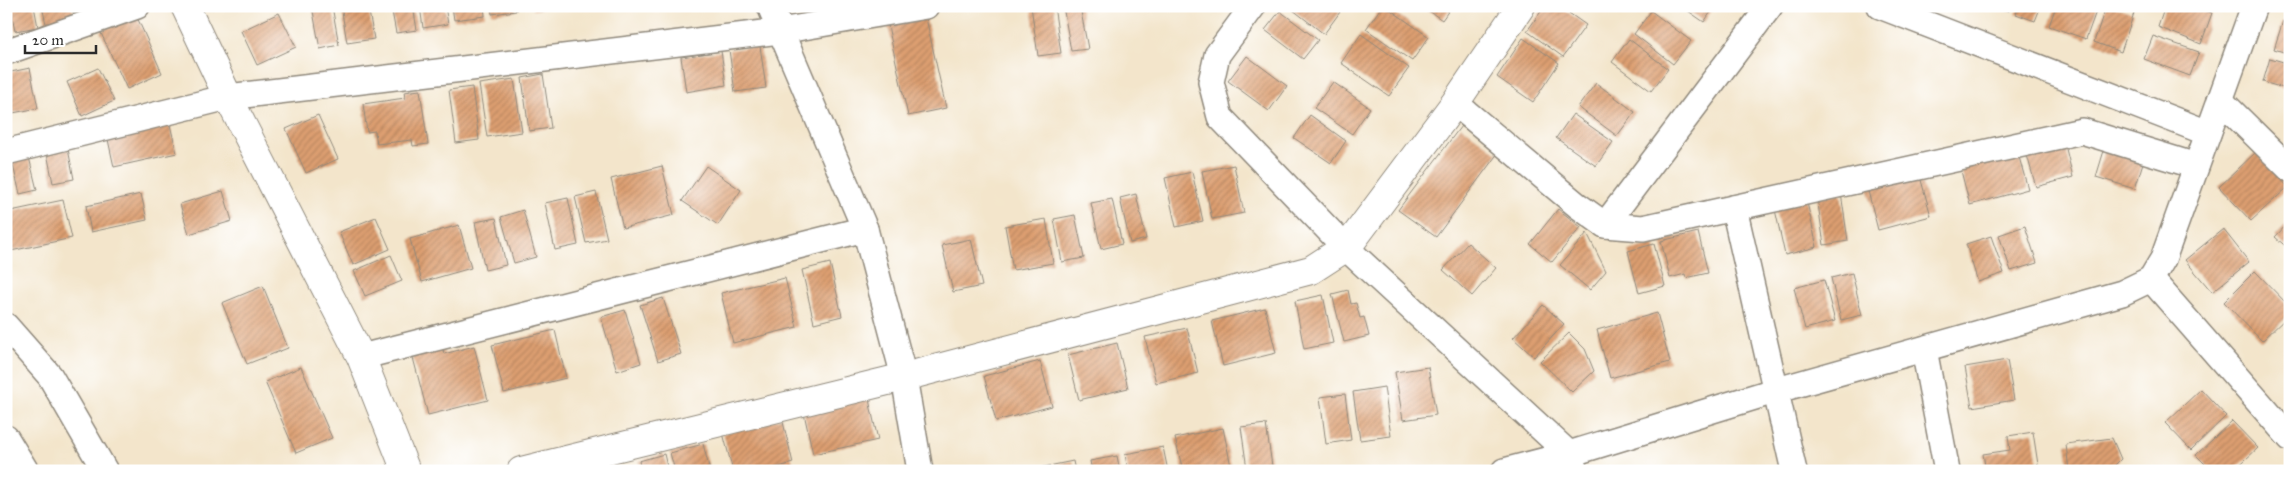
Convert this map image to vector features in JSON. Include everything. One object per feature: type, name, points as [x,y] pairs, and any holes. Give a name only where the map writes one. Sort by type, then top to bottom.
[{"type":"street","points":[[6,52],[137,6]]},
{"type":"street","points":[[184,6],[228,97],[361,357],[406,471]]},
{"type":"street","points":[[770,6],[865,229],[904,378],[920,471]]},
{"type":"street","points":[[6,152],[228,97],[780,31],[926,6]]},
{"type":"street","points":[[1253,6],[1217,55],[1211,82],[1220,118],[1345,247],[1572,462]]},
{"type":"street","points":[[521,471],[904,378],[1312,270],[1345,247],[1455,103],[1521,6]]},
{"type":"street","points":[[1605,225],[1770,6]]},
{"type":"street","points":[[1504,471],[1572,462],[1774,391],[2122,293],[2151,280],[2163,259],[2254,6]]},
{"type":"street","points":[[1890,8],[2208,133]]},
{"type":"street","points":[[2220,100],[2290,168]]},
{"type":"street","points":[[1455,103],[1577,205],[1605,225],[1643,228],[2082,130],[2196,166]]},
{"type":"street","points":[[1734,208],[1774,391],[1794,471]]},
{"type":"street","points":[[361,357],[865,229]]},
{"type":"street","points":[[2151,280],[2290,438]]},
{"type":"street","points":[[6,326],[50,376],[105,471]]},
{"type":"street","points":[[1924,349],[1947,471]]},
{"type":"street","points":[[6,438],[26,471]]},
{"type":"building","points":[[10,6],[34,6],[38,27],[15,31]]},
{"type":"building","points":[[42,6],[72,6],[74,17],[46,24]]},
{"type":"building","points":[[312,6],[332,6],[339,45],[320,49]]},
{"type":"building","points":[[341,6],[368,6],[374,39],[347,43]]},
{"type":"building","points":[[391,6],[413,6],[417,30],[396,33]]},
{"type":"building","points":[[420,6],[445,6],[448,24],[423,28]]},
{"type":"building","points":[[452,6],[484,6],[485,16],[454,20]]},
{"type":"building","points":[[491,6],[515,6],[516,11],[492,14]]},
{"type":"building","points":[[533,6],[555,6],[555,7],[533,10]]},
{"type":"building","points":[[1031,6],[1054,6],[1061,53],[1038,56]]},
{"type":"building","points":[[1063,6],[1080,6],[1088,49],[1071,51]]},
{"type":"building","points":[[1288,6],[1333,6],[1340,12],[1324,34]]},
{"type":"building","points":[[1382,6],[1385,6],[1429,37],[1412,61],[1366,29]]},
{"type":"building","points":[[1422,6],[1452,6],[1442,20]]},
{"type":"building","points":[[1545,6],[1559,6],[1586,25],[1563,57],[1527,31]]},
{"type":"building","points":[[1681,6],[1715,6],[1704,22]]},
{"type":"building","points":[[1996,6],[2011,6],[2009,11]]},
{"type":"building","points":[[2019,6],[2041,6],[2035,21],[2016,14]]},
{"type":"building","points":[[2056,6],[2098,6],[2086,39],[2049,26]]},
{"type":"building","points":[[2106,6],[2113,6],[2134,13],[2121,52],[2094,42]]},
{"type":"building","points":[[2165,6],[2193,6],[2212,13],[2201,44],[2158,27]]},
{"type":"building","points":[[1280,11],[1318,40],[1303,59],[1265,30]]},
{"type":"building","points":[[1651,11],[1691,41],[1673,64],[1634,34]]},
{"type":"building","points":[[279,13],[296,47],[257,65],[241,31]]},
{"type":"building","points":[[136,15],[162,73],[127,89],[100,31]]},
{"type":"building","points":[[926,18],[946,108],[908,116],[888,26]]},
{"type":"building","points":[[2283,21],[2290,23],[2290,54],[2274,49]]},
{"type":"building","points":[[1361,34],[1409,68],[1389,96],[1341,63]]},
{"type":"building","points":[[2153,36],[2199,52],[2190,76],[2144,59]]},
{"type":"building","points":[[1523,38],[1559,63],[1533,102],[1497,77]]},
{"type":"building","points":[[1629,39],[1668,69],[1651,91],[1612,62]]},
{"type":"building","points":[[760,46],[766,88],[735,92],[729,50]]},
{"type":"building","points":[[721,51],[726,85],[686,92],[681,57]]},
{"type":"building","points":[[1247,56],[1287,86],[1269,111],[1228,81]]},
{"type":"building","points":[[2270,58],[2290,64],[2290,90],[2263,82]]},
{"type":"building","points":[[30,68],[38,108],[13,113],[6,73]]},
{"type":"building","points":[[98,68],[114,101],[82,116],[67,82]]},
{"type":"building","points":[[543,74],[551,128],[529,131],[522,78]]},
{"type":"building","points":[[514,79],[522,132],[487,137],[479,84]]},
{"type":"building","points":[[1333,82],[1370,108],[1352,134],[1314,108]]},
{"type":"building","points":[[1596,83],[1635,112],[1617,136],[1578,107]]},
{"type":"building","points":[[472,87],[479,140],[456,143],[449,90]]},
{"type":"building","points":[[420,90],[428,144],[413,146],[412,140],[377,144],[375,131],[367,132],[363,104],[405,98],[404,92]]},
{"type":"building","points":[[1573,114],[1613,142],[1596,166],[1556,138]]},
{"type":"building","points":[[318,115],[338,159],[306,173],[286,129]]},
{"type":"building","points":[[1310,115],[1346,141],[1331,163],[1294,138]]},
{"type":"building","points":[[169,121],[177,153],[114,167],[107,135]]},
{"type":"building","points":[[1461,126],[1498,153],[1436,237],[1398,210]]},
{"type":"building","points":[[2063,137],[2073,177],[2036,187],[2025,148]]},
{"type":"building","points":[[2106,144],[2145,156],[2135,189],[2096,177]]},
{"type":"building","points":[[68,149],[74,179],[53,183],[47,153]]},
{"type":"building","points":[[2017,150],[2028,189],[1970,205],[1960,167]]},
{"type":"building","points":[[2256,152],[2288,187],[2251,221],[2219,187]]},
{"type":"building","points":[[28,153],[37,190],[20,194],[11,157]]},
{"type":"building","points":[[1234,165],[1244,213],[1212,219],[1202,171]]},
{"type":"building","points":[[662,166],[674,215],[623,228],[611,179]]},
{"type":"building","points":[[706,166],[741,190],[718,225],[682,201]]},
{"type":"building","points":[[1192,172],[1203,221],[1176,227],[1165,178]]},
{"type":"building","points":[[1919,173],[1931,216],[1878,230],[1867,187]]},
{"type":"building","points":[[6,175],[12,195],[6,197]]},
{"type":"building","points":[[223,191],[232,221],[189,234],[180,204]]},
{"type":"building","points":[[596,192],[607,239],[586,243],[575,197]]},
{"type":"building","points":[[1841,193],[1848,241],[1824,245],[1817,197]]},
{"type":"building","points":[[141,194],[147,220],[91,232],[86,206]]},
{"type":"building","points":[[1136,194],[1146,239],[1130,243],[1120,198]]},
{"type":"building","points":[[568,198],[578,245],[555,250],[545,203]]},
{"type":"building","points":[[1806,198],[1817,247],[1785,255],[1774,205]]},
{"type":"building","points":[[1112,199],[1122,244],[1101,249],[1091,203]]},
{"type":"building","points":[[63,200],[72,238],[6,252],[6,212]]},
{"type":"building","points":[[1558,209],[1581,227],[1552,262],[1530,244]]},
{"type":"building","points":[[523,210],[536,257],[514,263],[501,217]]},
{"type":"building","points":[[1075,215],[1084,258],[1062,262],[1054,219]]},
{"type":"building","points":[[376,217],[390,249],[353,265],[339,232]]},
{"type":"building","points":[[496,218],[506,265],[485,270],[475,222]]},
{"type":"building","points":[[1046,219],[1053,263],[1013,270],[1005,226]]},
{"type":"building","points":[[2290,221],[2290,250],[2275,237]]},
{"type":"building","points":[[459,225],[471,268],[422,282],[410,239]]},
{"type":"building","points":[[2025,226],[2037,263],[2011,271],[1999,235]]},
{"type":"building","points":[[2223,229],[2249,262],[2212,292],[2185,260]]},
{"type":"building","points":[[1698,232],[1708,273],[1686,278],[1685,274],[1670,278],[1661,241]]},
{"type":"building","points":[[1587,233],[1606,271],[1590,290],[1560,265]]},
{"type":"building","points":[[1991,236],[2004,273],[1978,282],[1966,244]]},
{"type":"building","points":[[971,239],[982,286],[953,292],[942,245]]},
{"type":"building","points":[[1468,243],[1496,268],[1472,296],[1443,270]]},
{"type":"building","points":[[1654,244],[1665,286],[1639,293],[1628,251]]},
{"type":"building","points":[[391,255],[402,281],[365,296],[354,271]]},
{"type":"building","points":[[830,263],[842,316],[814,323],[802,270]]},
{"type":"building","points":[[2255,271],[2290,307],[2290,314],[2262,341],[2224,302]]},
{"type":"building","points":[[1852,273],[1862,315],[1841,320],[1831,278]]},
{"type":"building","points":[[785,278],[797,327],[733,343],[721,293]]},
{"type":"building","points":[[1824,280],[1835,321],[1805,329],[1794,288]]},
{"type":"building","points":[[263,286],[288,348],[247,364],[222,303]]},
{"type":"building","points":[[1348,290],[1351,304],[1356,303],[1360,318],[1364,317],[1369,336],[1344,342],[1332,294]]},
{"type":"building","points":[[1323,295],[1333,343],[1304,349],[1295,301]]},
{"type":"building","points":[[663,298],[681,354],[658,361],[640,305]]},
{"type":"building","points":[[1543,305],[1564,324],[1534,357],[1513,338]]},
{"type":"building","points":[[1265,308],[1276,353],[1223,366],[1212,321]]},
{"type":"building","points":[[625,310],[641,363],[617,371],[601,317]]},
{"type":"building","points":[[1657,313],[1670,362],[1610,378],[1597,330]]},
{"type":"building","points":[[1187,328],[1198,373],[1156,383],[1145,337]]},
{"type":"building","points":[[555,330],[566,378],[504,393],[492,345]]},
{"type":"building","points":[[1569,333],[1585,349],[1594,371],[1572,392],[1540,361]]},
{"type":"building","points":[[442,343],[444,354],[474,346],[488,400],[428,415],[411,350]]},
{"type":"building","points":[[1117,343],[1128,388],[1079,400],[1068,355]]},
{"type":"building","points":[[2007,360],[2014,400],[1972,407],[1965,367]]},
{"type":"building","points":[[1040,361],[1052,406],[996,421],[984,376]]},
{"type":"building","points":[[301,367],[332,438],[296,453],[265,382]]},
{"type":"building","points":[[1428,367],[1436,415],[1403,420],[1395,372]]},
{"type":"building","points":[[1384,387],[1391,436],[1360,440],[1353,392]]},
{"type":"building","points":[[2201,389],[2226,416],[2191,450],[2165,423]]},
{"type":"building","points":[[1345,394],[1351,440],[1326,444],[1320,397]]},
{"type":"building","points":[[868,395],[878,440],[813,454],[803,409]]},
{"type":"building","points":[[782,418],[793,463],[764,471],[733,471],[723,433]]},
{"type":"building","points":[[2232,421],[2258,448],[2233,471],[2212,471],[2196,455]]},
{"type":"building","points":[[1266,424],[1272,466],[1247,469],[1241,427]]},
{"type":"building","points":[[1223,428],[1232,471],[1183,471],[1175,438]]},
{"type":"building","points":[[2033,432],[2039,471],[1986,471],[1983,454],[2010,450],[2008,436]]},
{"type":"building","points":[[2112,438],[2121,459],[2109,471],[2069,471],[2066,444]]},
{"type":"building","points":[[703,444],[710,471],[675,471],[670,453]]},
{"type":"building","points":[[1163,447],[1168,471],[1128,471],[1125,454]]},
{"type":"building","points":[[664,454],[668,471],[641,471],[639,461]]},
{"type":"building","points":[[1117,456],[1120,471],[1092,471],[1090,461]]},
{"type":"building","points":[[1073,461],[1075,471],[1040,471],[1039,468]]}]
